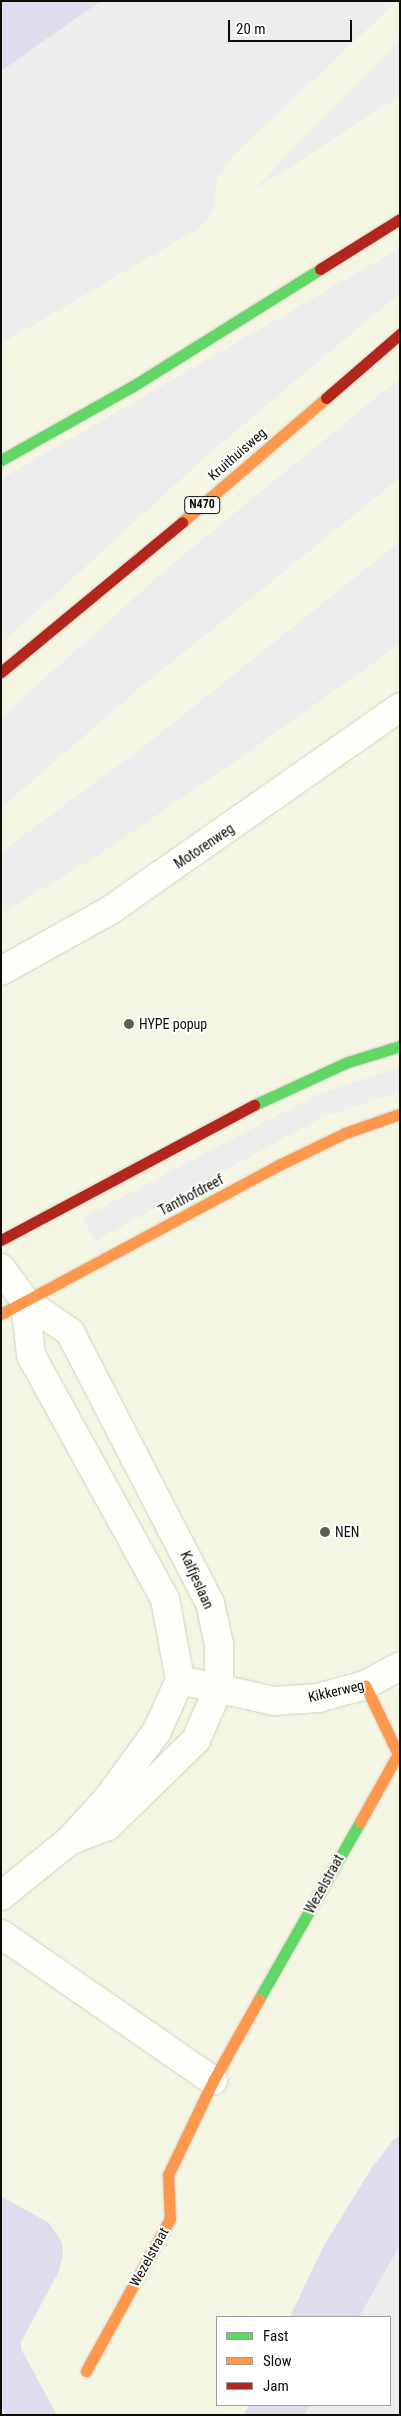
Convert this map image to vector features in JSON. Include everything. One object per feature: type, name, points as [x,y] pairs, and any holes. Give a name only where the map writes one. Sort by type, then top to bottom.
[{"type":"main road","points":[[1,460],[134,386],[400,218]]},
{"type":"main road","name":"Kruithuisweg","points":[[1,672],[188,517],[400,334]]},
{"type":"main road","points":[[1,1240],[278,1092],[348,1062],[400,1046]]},
{"type":"main road","name":"Tanthofdreef","points":[[13,1308],[281,1164],[346,1132],[400,1114]]},
{"type":"main road","name":"Wezelstraat","points":[[86,2371],[170,2219],[168,2175],[213,2081],[398,1754],[365,1685]]},
{"type":"street","name":"Motorenweg","points":[[1,971],[109,911],[400,708]]},
{"type":"street","name":"Kalfjeslaan","points":[[1,1268],[13,1308],[31,1355],[165,1599],[180,1680],[157,1732],[109,1797],[69,1841],[1,1896]]},
{"type":"street","name":"Kalfjeslaan","points":[[13,1308],[70,1332],[158,1499],[210,1603],[219,1644],[219,1687],[196,1740],[108,1826],[69,1841]]},
{"type":"street","name":"Kikkerweg","points":[[180,1680],[219,1687],[274,1701],[318,1698],[365,1685],[400,1666]]},
{"type":"street","points":[[1,1934],[213,2081]]},
{"type":"shaded area","points":[[1,1],[101,1],[1,71]]},
{"type":"shaded area","points":[[101,1],[397,1],[229,160],[217,179],[213,211],[199,228],[1,344],[1,71]]},
{"type":"shaded area","points":[[400,39],[400,96],[253,191],[297,143]]},
{"type":"shaded area","points":[[400,248],[400,293],[212,451],[1,644],[1,479]]},
{"type":"shaded area","points":[[400,378],[400,478],[142,686],[1,808],[1,717],[171,565]]},
{"type":"shaded area","points":[[400,541],[400,644],[209,780],[86,863],[1,914],[1,852],[148,743]]},
{"type":"shaded area","points":[[400,1067],[400,1092],[323,1117],[95,1241],[82,1218],[316,1095]]},
{"type":"shaded area","points":[[400,2136],[400,2245],[360,2316],[290,2316],[323,2247],[371,2169],[393,2140]]},
{"type":"shaded area","points":[[1,2196],[49,2223],[62,2243],[63,2255],[59,2271],[21,2342],[21,2349],[57,2415],[6,2415],[1,2405]]},
{"type":"shaded area","points":[[400,2245],[400,2415],[304,2415],[309,2406],[391,2406],[391,2316],[360,2316]]},
{"type":"shaded area","points":[[248,2406],[309,2406],[304,2415],[244,2415]]},
{"type":"traffic: fast","points":[[1,460],[133,386],[320,269]]},
{"type":"traffic: fast","points":[[254,1105],[348,1062],[400,1046]]},
{"type":"traffic: fast","points":[[259,1999],[360,1822]]},
{"type":"traffic: slow","points":[[182,522],[326,398]]},
{"type":"traffic: slow","points":[[1,1314],[281,1164],[345,1133],[400,1114]]},
{"type":"traffic: slow","points":[[360,1822],[398,1754],[365,1685]]},
{"type":"traffic: slow","points":[[86,2371],[170,2219],[168,2175],[213,2081],[259,1999]]},
{"type":"traffic: jam","points":[[320,269],[400,219]]},
{"type":"traffic: jam","points":[[326,398],[400,334]]},
{"type":"traffic: jam","points":[[1,672],[182,522]]},
{"type":"traffic: jam","points":[[1,1240],[254,1105]]},
{"type":"place","name":"HYPE popup","points":[[129,1024]]},
{"type":"place","name":"NEN","points":[[325,1532]]}]
